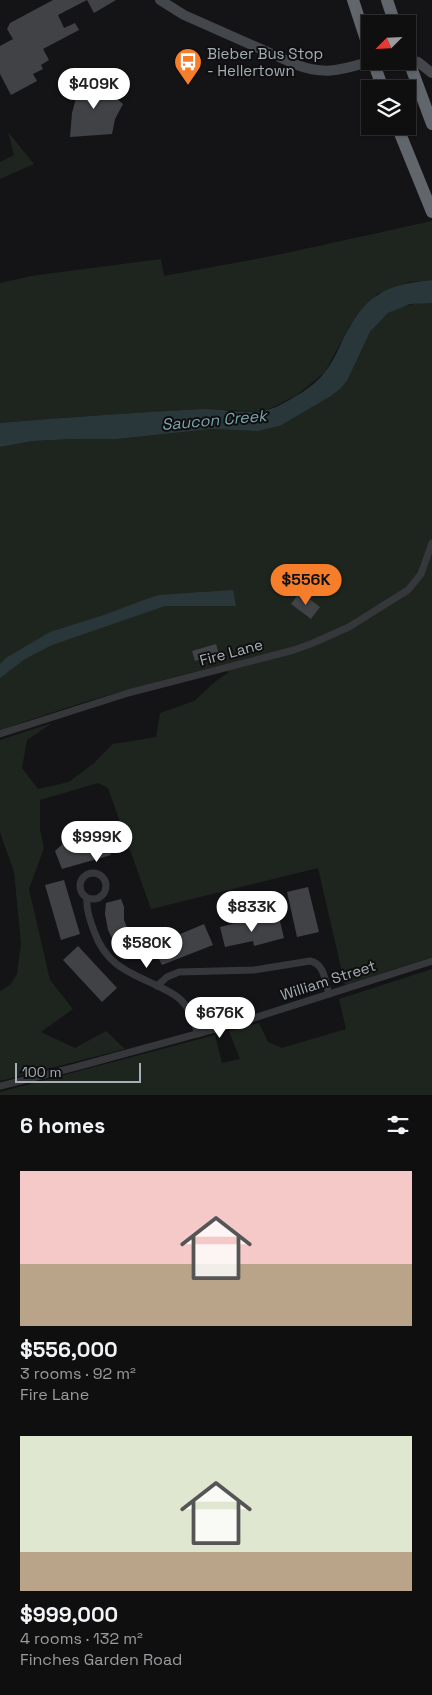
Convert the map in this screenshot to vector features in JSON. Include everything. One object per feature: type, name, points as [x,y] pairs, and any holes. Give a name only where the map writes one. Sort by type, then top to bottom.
[{"type":"highway","points":[[387,0],[392,15]]},
{"type":"highway","points":[[354,6],[361,26]]},
{"type":"highway","points":[[412,70],[432,124]]},
{"type":"highway","points":[[401,135],[432,212]]},
{"type":"street","points":[[161,0],[184,15],[314,71],[335,71],[361,64]]},
{"type":"street","points":[[416,61],[432,72]]},
{"type":"street","name":"Fire Lane","points":[[0,734],[128,693],[313,644],[349,627],[408,590],[421,574],[432,543]]},
{"type":"street","points":[[87,898],[88,914],[97,940],[104,953],[119,967],[174,995],[185,1005],[198,1034]]},
{"type":"street","points":[[157,986],[167,977],[179,972],[254,970],[310,961],[317,963],[320,967],[329,994]]},
{"type":"street","name":"William Street","points":[[0,1086],[251,1019],[432,961]]},
{"type":"shaded area","points":[[8,132],[34,164],[0,179],[0,162],[14,155]]},
{"type":"shaded area","points":[[432,221],[432,280],[410,282],[377,294],[350,325],[325,372],[297,395],[269,409],[244,411],[203,409],[0,423],[0,283],[31,276],[161,259],[164,276],[277,255]]},
{"type":"shaded area","points":[[418,303],[432,303],[432,957],[345,985],[318,868],[151,909],[108,788],[98,783],[40,800],[40,829],[44,848],[29,889],[50,980],[73,1009],[41,1032],[75,1048],[106,1031],[125,1049],[0,1081],[0,991],[10,985],[17,974],[21,943],[14,872],[0,832],[0,740],[52,723],[27,740],[22,768],[38,789],[69,782],[94,763],[113,744],[156,737],[160,713],[194,701],[228,673],[226,664],[197,671],[84,703],[0,731],[0,447],[33,441],[117,439],[211,429],[258,431],[280,426],[331,396],[341,388],[347,381],[370,332],[388,313],[401,307]]},
{"type":"shaded area","points":[[432,969],[432,1095],[0,1095],[0,1092],[215,1035],[222,1063],[240,1059],[229,1031],[259,1023],[268,1042],[282,1048],[346,1029],[339,999]]},
{"type":"water","name":"Saucon Creek","points":[[432,280],[432,303],[410,304],[388,313],[370,332],[347,381],[341,388],[331,396],[280,426],[258,431],[211,429],[117,439],[33,441],[0,447],[0,423],[201,409],[248,412],[276,407],[315,383],[328,368],[351,324],[368,302],[388,289]]},
{"type":"water","points":[[233,590],[236,606],[165,606],[52,645],[25,659],[0,678],[0,664],[6,658],[50,632],[159,595]]},
{"type":"building","points":[[53,0],[87,0],[58,15],[64,28],[75,23],[79,30],[43,49],[49,60],[41,65],[43,69],[33,74],[37,81],[11,95],[0,74],[0,46],[13,39],[7,29],[10,23]]},
{"type":"building","points":[[87,0],[116,0],[94,13]]},
{"type":"building","points":[[90,75],[123,104],[115,119],[112,134],[70,137],[72,113],[76,98],[82,83]]},
{"type":"building","points":[[300,592],[320,607],[311,619],[291,604]]},
{"type":"building","points":[[216,644],[219,654],[195,661],[192,651]]},
{"type":"building","points":[[89,834],[104,834],[111,855],[62,869],[55,851],[67,840]]},
{"type":"building","points":[[64,880],[80,934],[61,940],[45,885]]},
{"type":"building","points":[[308,887],[319,932],[297,937],[287,892]]},
{"type":"building","points":[[121,899],[124,907],[124,920],[133,942],[117,948],[108,930],[105,914],[106,903]]},
{"type":"building","points":[[279,917],[284,938],[254,946],[253,941],[225,947],[220,927],[248,920],[248,925]]},
{"type":"building","points":[[204,924],[213,945],[162,965],[152,946]]},
{"type":"building","points":[[78,946],[117,988],[102,1002],[63,960]]},
{"type":"place","name":"Bieber Bus Stop - Hellertown","points":[[188,86]]}]
